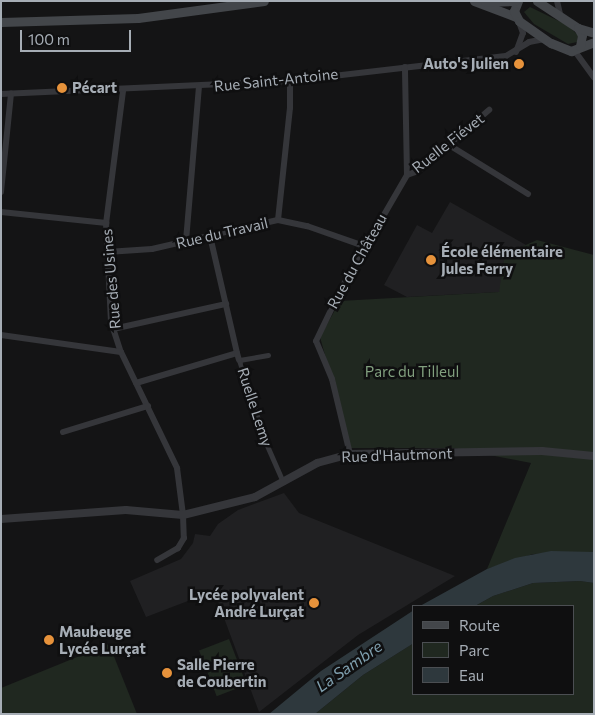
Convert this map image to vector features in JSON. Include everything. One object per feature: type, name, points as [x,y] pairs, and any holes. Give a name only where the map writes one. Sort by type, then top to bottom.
[{"type":"main road","points":[[1,22],[138,18],[264,1]]},
{"type":"main road","points":[[474,1],[517,19],[563,49],[577,48],[594,42]]},
{"type":"main road","points":[[480,1],[516,1],[514,8],[517,19]]},
{"type":"main road","points":[[537,1],[560,14],[578,28],[594,33]]},
{"type":"main road","points":[[577,48],[582,35],[578,28]]},
{"type":"street","points":[[557,1],[560,14]]},
{"type":"street","points":[[515,53],[523,33],[517,19]]},
{"type":"street","name":"Rue Saint-Antoine","points":[[1,94],[199,87],[290,81],[515,53],[529,42],[545,39]]},
{"type":"street","points":[[577,48],[594,78]]},
{"type":"street","points":[[405,67],[407,175]]},
{"type":"street","points":[[278,220],[290,108],[290,81]]},
{"type":"street","points":[[186,241],[199,87]]},
{"type":"street","name":"Rue des Usines","points":[[123,90],[106,223],[113,329],[121,352],[177,468],[183,515],[184,538],[178,548],[157,560]]},
{"type":"street","points":[[1,192],[11,94]]},
{"type":"street","name":"Ruelle Fiévet","points":[[407,175],[418,171],[490,110]]},
{"type":"street","points":[[449,145],[528,194]]},
{"type":"street","name":"Rue du Château","points":[[350,454],[332,379],[316,341],[364,246],[407,175]]},
{"type":"street","points":[[1,212],[106,223]]},
{"type":"street","name":"Rue du Travail","points":[[107,252],[152,249],[278,220],[307,226],[364,246]]},
{"type":"street","points":[[136,383],[238,357],[210,236]]},
{"type":"street","points":[[113,329],[226,304]]},
{"type":"street","points":[[1,335],[121,352]]},
{"type":"street","name":"Ruelle Lemy","points":[[268,354],[238,357],[265,442],[283,482]]},
{"type":"street","points":[[63,432],[148,406]]},
{"type":"street","name":"Rue d'Hautmont","points":[[1,519],[126,510],[183,515],[239,502],[283,482],[317,463],[350,454],[542,451],[594,456]]},
{"type":"shaded area","points":[[450,202],[526,245],[499,292],[407,297],[384,285],[417,225],[432,233]]},
{"type":"shaded area","name":"Lycée polyvalent André Lurçat","points":[[284,493],[299,513],[455,576],[358,635],[259,712],[214,591],[146,617],[130,581],[181,559],[193,543],[195,534],[210,536],[218,524],[238,510]]},
{"type":"green space","points":[[530,7],[567,25],[578,35],[577,42],[568,44],[534,24],[524,12]]},
{"type":"green space","name":"Parc du Tilleul","points":[[537,240],[594,255],[594,552],[533,554],[487,569],[531,463],[454,448],[351,448],[320,337],[340,301],[499,292],[505,254]]},
{"type":"green space","points":[[580,581],[594,583],[594,714],[315,714],[363,675],[412,644],[412,695],[575,695],[575,605],[477,605],[493,596],[533,583]]},
{"type":"green space","points":[[229,639],[247,685],[217,696],[199,650]]},
{"type":"green space","points":[[109,644],[137,714],[1,714],[1,688]]},
{"type":"water","points":[[551,551],[594,552],[594,583],[580,581],[533,583],[493,596],[477,605],[422,605],[487,569],[515,558]]},
{"type":"water","name":"La Sambre","points":[[412,611],[412,644],[363,675],[315,714],[269,714],[321,671]]},
{"type":"place","name":"Auto's Julien","points":[[519,64]]},
{"type":"place","name":"Pécart","points":[[62,88]]},
{"type":"place","name":"École élémentaire Jules Ferry","points":[[431,260]]},
{"type":"place","name":"Lycée polyvalent André Lurçat","points":[[314,603]]},
{"type":"place","name":"Maubeuge Lycée Lurçat","points":[[49,640]]},
{"type":"place","name":"Salle Pierre de Coubertin","points":[[167,673]]}]
